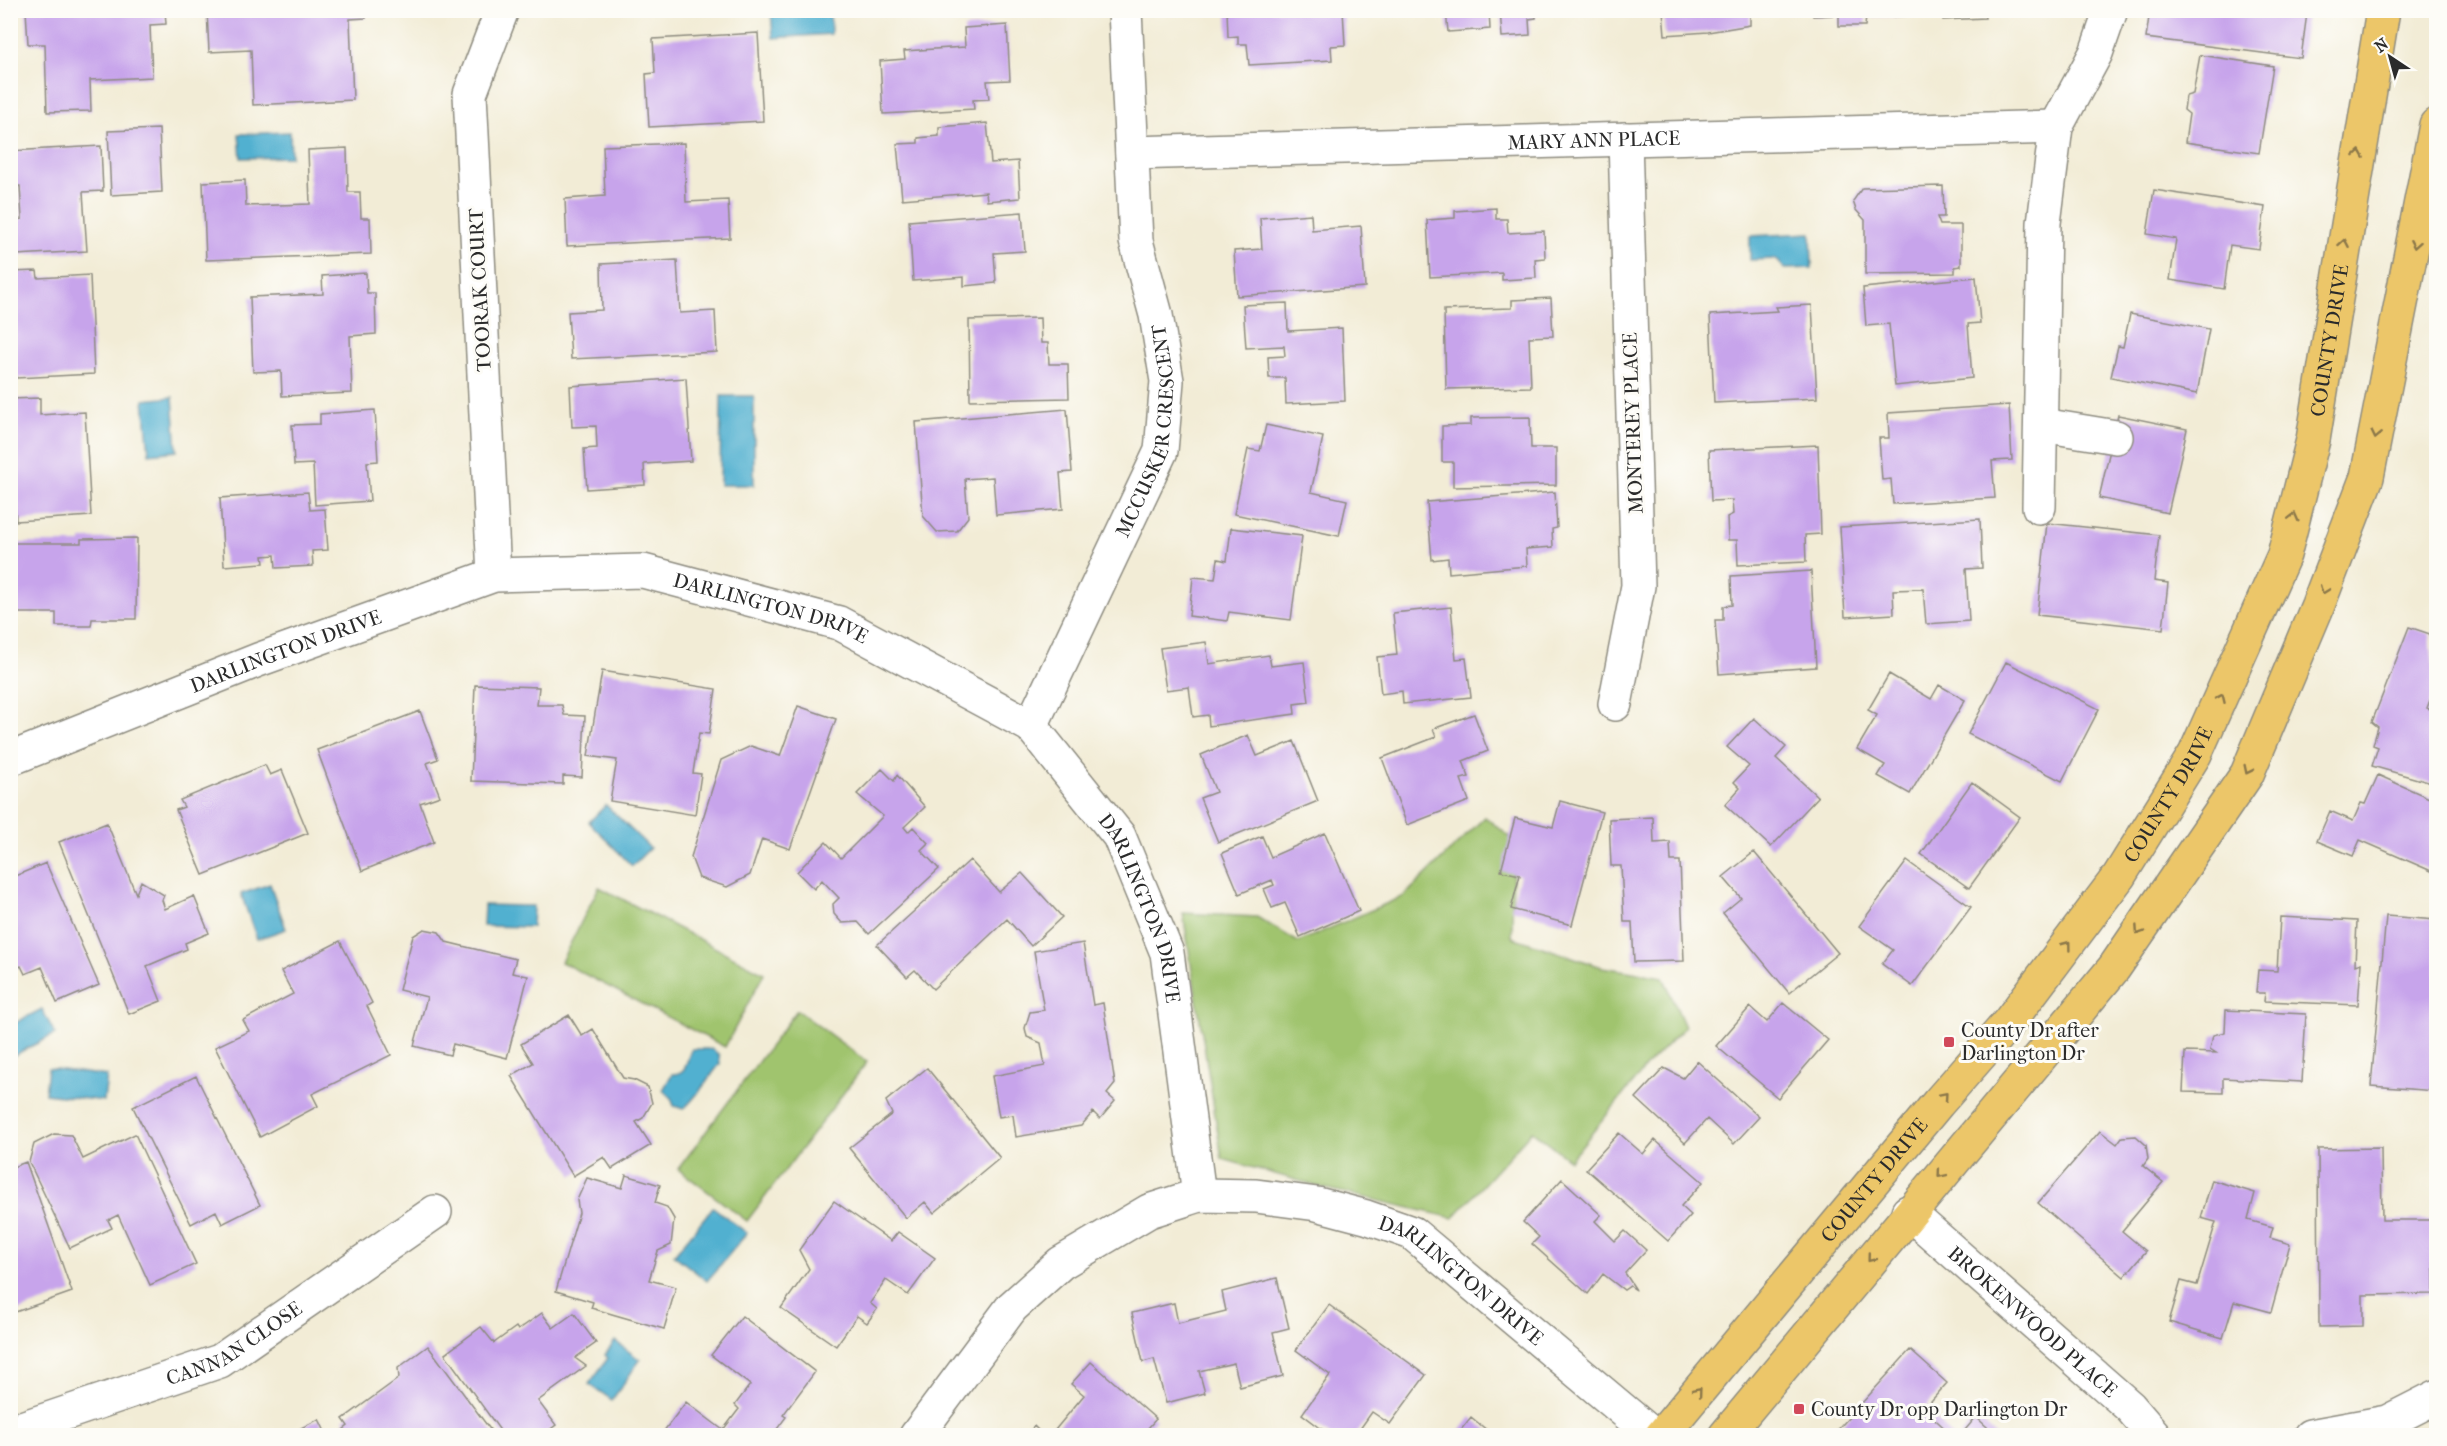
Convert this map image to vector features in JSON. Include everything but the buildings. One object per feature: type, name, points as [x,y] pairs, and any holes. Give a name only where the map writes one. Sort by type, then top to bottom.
[{"type":"main road","name":"COUNTY DRIVE","points":[[1661,1436],[1938,1103],[2009,1022],[2120,876],[2195,754],[2284,555],[2313,440],[2383,10]]},
{"type":"main road","points":[[1725,1436],[1908,1212],[2114,968],[2247,774],[2318,605],[2367,477],[2436,124]]},
{"type":"street","name":"TOORAK COURT","points":[[494,575],[470,94],[502,10]]},
{"type":"street","name":"MCCUSKER CRESCENT","points":[[1031,726],[1161,451],[1167,381],[1156,315],[1136,242],[1125,10]]},
{"type":"street","points":[[2039,507],[2044,223],[2056,127],[2096,53],[2111,10]]},
{"type":"street","name":"MARY ANN PLACE","points":[[1132,153],[2056,127]]},
{"type":"street","name":"MONTEREY PLACE","points":[[1615,704],[1638,586],[1625,139]]},
{"type":"street","points":[[2042,424],[2116,436]]},
{"type":"street","name":"DARLINGTON DRIVE","points":[[10,759],[258,660],[494,575],[644,571],[839,623],[1031,726],[1119,836],[1167,953],[1199,1195]]},
{"type":"street","name":"DARLINGTON DRIVE","points":[[916,1436],[1012,1307],[1060,1263],[1149,1211],[1199,1195],[1256,1196],[1317,1204],[1366,1217],[1412,1233],[1654,1436]]},
{"type":"street","name":"CANNAN CLOSE","points":[[10,1432],[220,1361],[435,1212]]},
{"type":"street","name":"BROKENWOOD PLACE","points":[[1908,1212],[2130,1407],[2155,1436]]},
{"type":"street","points":[[2310,1436],[2387,1422],[2436,1396]]},
{"type":"green space","points":[[1485,817],[1513,839],[1512,937],[1602,967],[1663,977],[1685,1027],[1650,1062],[1570,1160],[1532,1131],[1453,1218],[1324,1188],[1222,1159],[1183,913],[1257,917],[1298,942],[1404,896]]},
{"type":"green space","points":[[599,887],[764,973],[725,1047],[561,962]]},
{"type":"green space","points":[[797,1010],[867,1062],[747,1221],[678,1169]]},
{"type":"water","points":[[771,11],[830,11],[831,34],[773,38]]},
{"type":"water","points":[[290,132],[291,157],[241,158],[239,134]]},
{"type":"water","points":[[1811,233],[1812,268],[1785,269],[1776,259],[1750,260],[1750,236]]},
{"type":"water","points":[[721,396],[754,396],[754,485],[720,485]]},
{"type":"water","points":[[173,397],[177,451],[149,454],[144,400]]},
{"type":"water","points":[[606,805],[650,848],[632,866],[589,822]]},
{"type":"water","points":[[270,884],[286,929],[257,939],[241,894]]},
{"type":"water","points":[[484,905],[533,906],[532,927],[483,926]]},
{"type":"water","points":[[42,1009],[55,1034],[11,1057],[11,1025]]},
{"type":"water","points":[[692,1049],[712,1049],[719,1055],[720,1064],[683,1109],[674,1106],[671,1098],[663,1090],[672,1074],[684,1069]]},
{"type":"water","points":[[48,1068],[107,1076],[104,1101],[45,1094]]},
{"type":"water","points":[[713,1207],[747,1233],[707,1281],[674,1255]]},
{"type":"water","points":[[615,1341],[640,1360],[612,1400],[589,1384],[608,1358],[605,1355]]},
{"type":"place","name":"County Dr after Darlington Dr","points":[[1949,1042]]},
{"type":"place","name":"County Dr opp Darlington Dr","points":[[1799,1409]]}]
